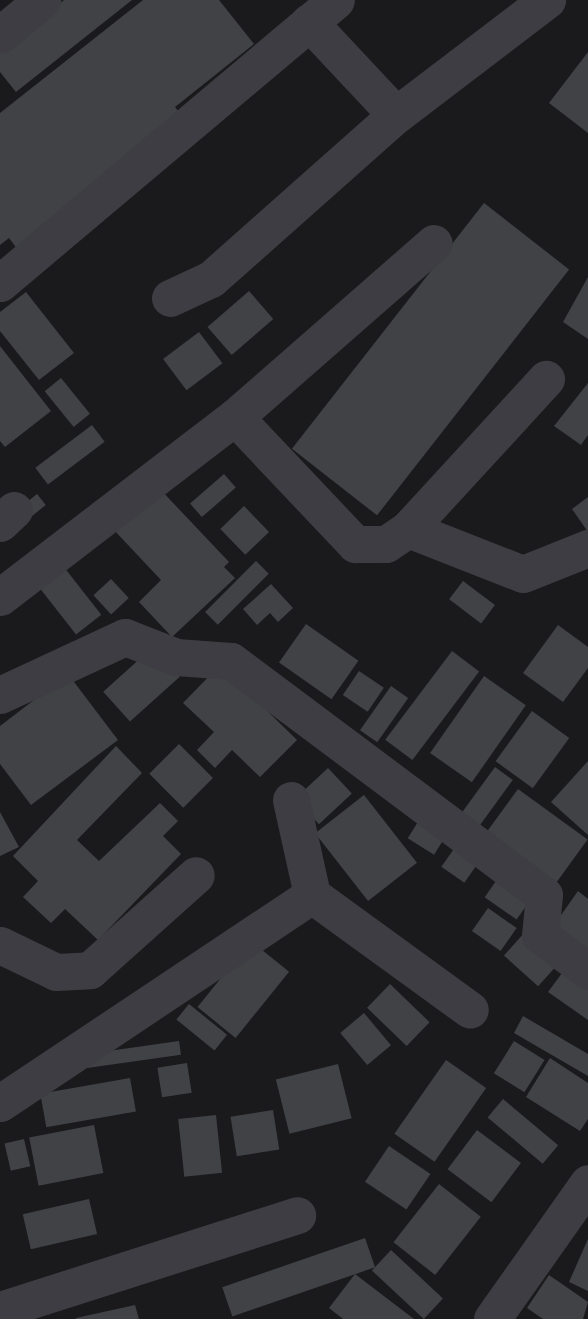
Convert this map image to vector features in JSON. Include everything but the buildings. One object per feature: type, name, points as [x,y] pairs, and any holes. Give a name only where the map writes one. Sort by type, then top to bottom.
[{"type":"street","points":[[0,35],[42,0]]},
{"type":"street","points":[[170,298],[211,279],[396,115],[547,0]]},
{"type":"street","points":[[0,283],[322,11],[396,115]]},
{"type":"street","points":[[0,597],[235,417],[434,243]]},
{"type":"street","points":[[235,417],[355,544],[386,544],[408,529],[546,379]]},
{"type":"street","points":[[408,529],[523,575],[588,548]]},
{"type":"street","points":[[0,695],[125,637],[176,657],[231,661],[544,895],[540,935],[588,971]]},
{"type":"street","points":[[291,800],[312,895],[470,1010]]},
{"type":"street","points":[[0,945],[56,972],[90,970],[197,874]]},
{"type":"street","points":[[0,1103],[312,895]]},
{"type":"street","points":[[502,1315],[588,1183]]},
{"type":"street","points":[[0,1310],[297,1215]]}]
